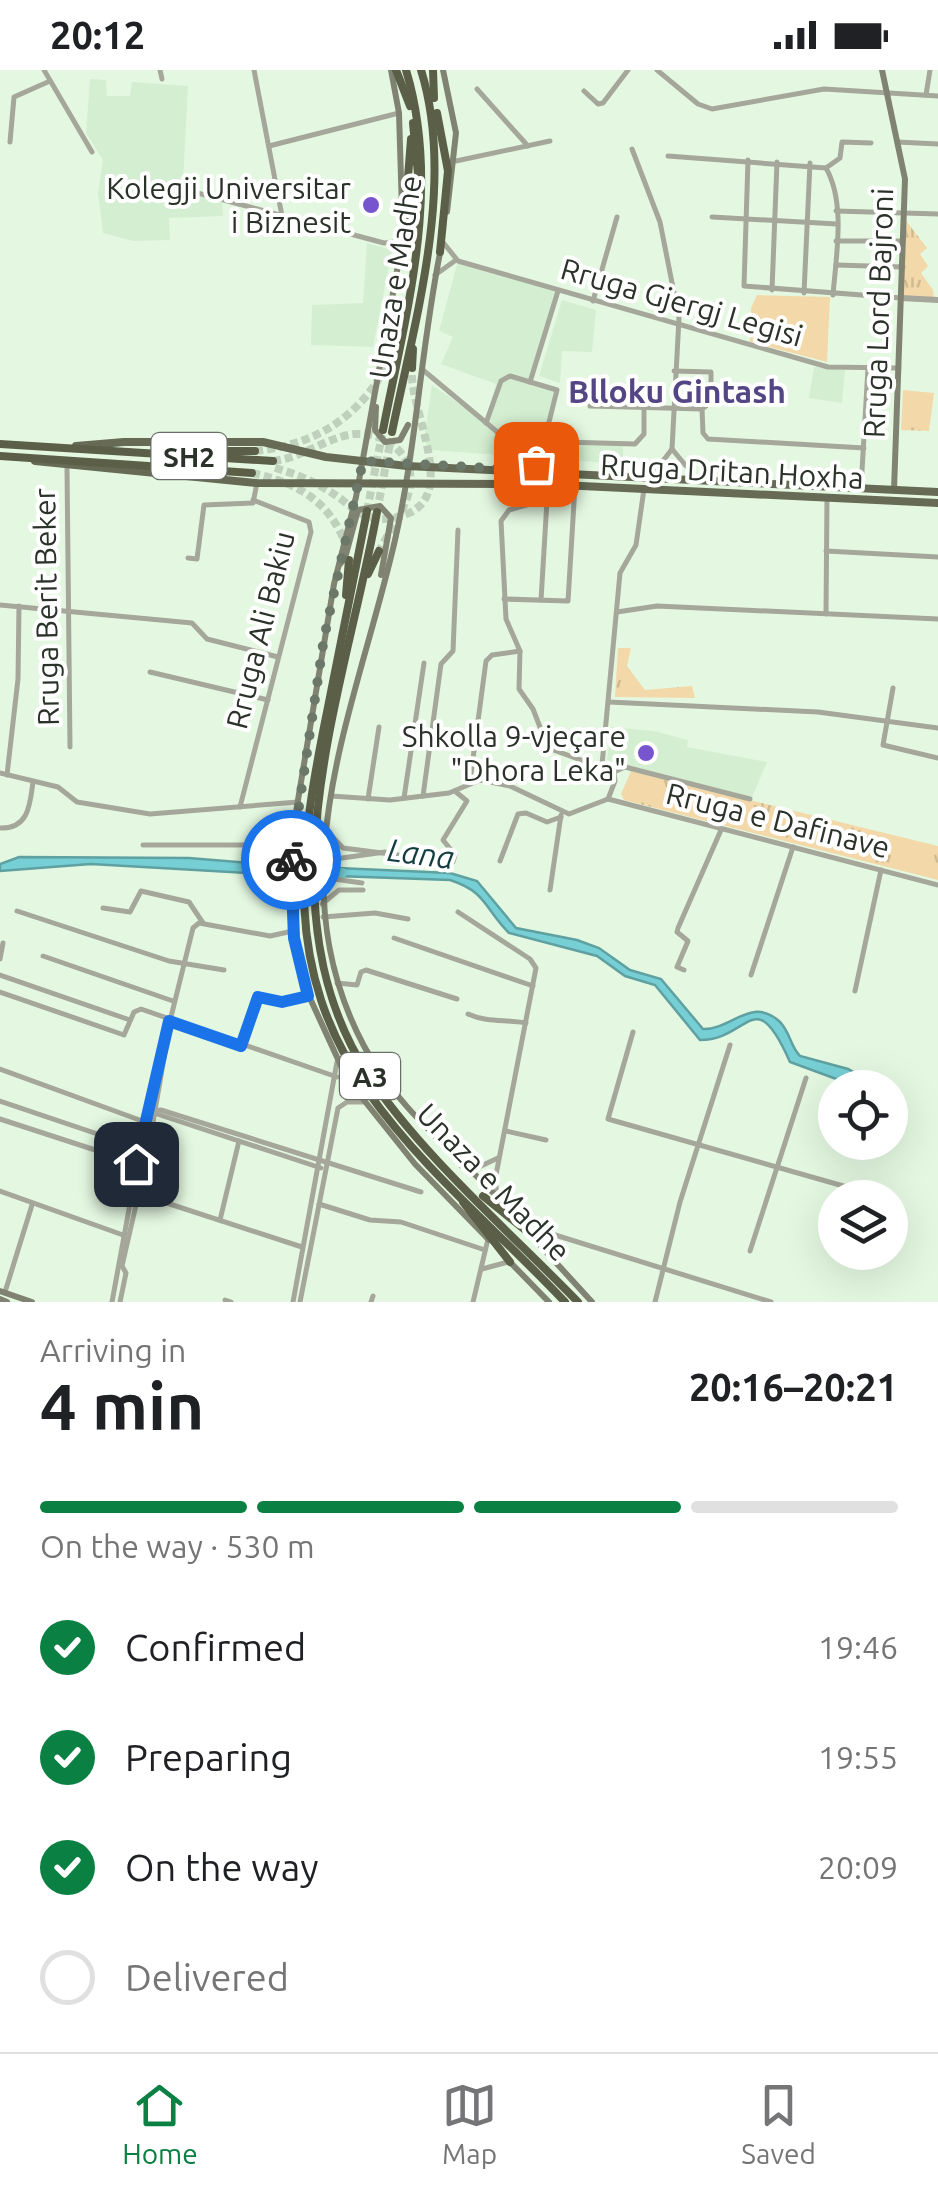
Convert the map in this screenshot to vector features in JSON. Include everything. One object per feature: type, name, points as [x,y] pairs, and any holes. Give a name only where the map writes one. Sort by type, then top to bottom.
[{"type":"highway","points":[[398,70],[413,120],[421,211]]},
{"type":"highway","name":"Unaza e Madhe","points":[[398,70],[420,140],[421,211],[388,431],[415,320],[436,160],[427,70]]},
{"type":"highway","points":[[427,70],[448,171],[441,246]]},
{"type":"highway","points":[[436,160],[437,113]]},
{"type":"highway","points":[[403,242],[413,120]]},
{"type":"highway","points":[[388,363],[408,300]]},
{"type":"highway","points":[[415,320],[416,367]]},
{"type":"highway","name":"SH2","points":[[0,444],[274,464],[147,464]]},
{"type":"highway","points":[[105,450],[255,451]]},
{"type":"highway","name":"SH2","points":[[0,456],[252,473]]},
{"type":"highway","name":"Unaza e Madhe","points":[[312,858],[364,582],[372,512],[337,659],[312,858],[307,947],[332,1030],[368,1093],[565,1302]]},
{"type":"highway","points":[[364,582],[379,551]]},
{"type":"highway","points":[[337,659],[349,560]]},
{"type":"highway","points":[[438,1165],[530,1234]]},
{"type":"highway","points":[[438,1165],[510,1262]]},
{"type":"highway","name":"Unaza e Madhe","points":[[438,1165],[578,1302]]},
{"type":"main road","points":[[398,70],[402,254],[363,461],[339,564],[298,802],[291,856],[290,931],[308,996],[337,1062],[363,1102],[548,1302]]},
{"type":"main road","points":[[381,581],[395,539],[407,466],[416,367],[456,160],[454,112],[443,70]]},
{"type":"main road","name":"Rruga Lord Bajroni","points":[[882,70],[905,172],[894,500]]},
{"type":"main road","points":[[382,346],[375,422],[378,436],[385,442],[404,436],[416,391]]},
{"type":"main road","name":"Rruga Dritan Hoxha","points":[[62,448],[129,442],[252,442],[407,466],[938,492]]},
{"type":"main road","name":"Rruga Dritan Hoxha","points":[[26,458],[66,467],[257,483],[544,484],[643,494],[827,496],[938,503]]},
{"type":"main road","points":[[339,564],[346,558],[358,510],[366,505],[386,508],[391,526],[381,581],[326,829],[312,858],[311,881],[322,904],[337,983],[377,1068],[461,1166],[498,1198],[592,1302]]},
{"type":"main road","points":[[3,1296],[32,1302]]},
{"type":"street","points":[[44,70],[92,152]]},
{"type":"street","points":[[160,70],[162,79]]},
{"type":"street","points":[[254,70],[282,216]]},
{"type":"street","points":[[584,91],[601,104],[628,70]]},
{"type":"street","points":[[657,70],[698,104],[712,109],[824,89],[938,96]]},
{"type":"street","points":[[926,95],[930,71],[938,72]]},
{"type":"street","points":[[10,142],[14,97],[50,81]]},
{"type":"street","points":[[477,89],[528,146]]},
{"type":"street","points":[[269,146],[399,113]]},
{"type":"street","points":[[456,160],[550,141]]},
{"type":"street","points":[[668,156],[826,168],[840,158],[842,142],[871,143]]},
{"type":"street","points":[[897,142],[938,144]]},
{"type":"street","points":[[632,149],[660,222],[679,318],[672,449]]},
{"type":"street","points":[[748,160],[744,286],[938,300]]},
{"type":"street","points":[[772,290],[777,162]]},
{"type":"street","points":[[804,293],[810,164]]},
{"type":"street","points":[[826,168],[837,224],[833,295]]},
{"type":"street","points":[[175,188],[388,244],[402,254]]},
{"type":"street","points":[[836,211],[938,214]]},
{"type":"street","points":[[593,301],[616,217]]},
{"type":"street","points":[[712,218],[837,224]]},
{"type":"street","points":[[836,241],[904,242]]},
{"type":"street","points":[[388,244],[403,242]]},
{"type":"street","points":[[435,276],[456,260],[441,246]]},
{"type":"street","name":"Rruga Gjergj Legisi","points":[[456,260],[676,327],[828,367],[899,368]]},
{"type":"street","points":[[835,265],[902,267]]},
{"type":"street","points":[[530,382],[558,291]]},
{"type":"street","points":[[416,367],[544,471]]},
{"type":"street","name":"Rruga Dritan Hoxha","points":[[862,488],[868,368]]},
{"type":"street","name":"Rruga Gjergj Legisi","points":[[674,371],[711,372],[711,402],[702,409],[702,433]]},
{"type":"street","points":[[486,422],[502,378],[558,390],[547,430],[564,442],[636,444],[644,434],[644,408]]},
{"type":"street","points":[[590,406],[702,409]]},
{"type":"street","name":"Rruga Dritan Hoxha","points":[[702,433],[708,439],[864,448]]},
{"type":"street","points":[[530,458],[551,434]]},
{"type":"street","name":"Rruga Dritan Hoxha","points":[[650,478],[672,449],[686,466]]},
{"type":"street","name":"Rruga Berit Beker","points":[[66,467],[70,747]]},
{"type":"street","points":[[188,558],[197,559],[204,505],[253,500],[257,483]]},
{"type":"street","points":[[544,484],[537,502],[502,516],[504,600],[506,619],[520,651],[519,689],[532,709],[546,746],[596,768],[602,765]]},
{"type":"street","points":[[541,600],[544,484]]},
{"type":"street","points":[[504,600],[568,601],[575,486]]},
{"type":"street","points":[[602,765],[621,570],[634,552],[643,494]]},
{"type":"street","points":[[826,614],[827,496]]},
{"type":"street","name":"Rruga Ali Bakiu","points":[[240,807],[310,526],[253,500]]},
{"type":"street","points":[[423,796],[441,664],[453,652],[458,530]]},
{"type":"street","points":[[826,552],[938,556]]},
{"type":"street","points":[[0,605],[192,624],[207,639],[278,657]]},
{"type":"street","points":[[19,606],[18,679],[4,774],[58,786],[78,802],[137,812],[164,814],[298,802]]},
{"type":"street","points":[[617,612],[658,606],[938,619]]},
{"type":"street","points":[[470,781],[486,661],[492,655],[520,651]]},
{"type":"street","points":[[404,798],[424,663]]},
{"type":"street","points":[[150,672],[268,700]]},
{"type":"street","points":[[892,688],[883,746],[938,758]]},
{"type":"street","points":[[609,702],[818,712],[938,728]]},
{"type":"street","points":[[368,800],[379,727]]},
{"type":"street","points":[[500,860],[518,814],[546,822],[608,798],[616,780],[614,772],[602,765]]},
{"type":"street","points":[[614,772],[625,768],[750,799]]},
{"type":"street","points":[[331,796],[368,800],[423,796],[454,791],[470,781],[510,786],[561,815]]},
{"type":"street","points":[[0,828],[17,825],[28,813],[33,782]]},
{"type":"street","points":[[326,829],[343,848],[453,862],[455,855],[443,840],[467,801],[454,791]]},
{"type":"street","name":"Rruga e Dafinave","points":[[608,798],[938,884]]},
{"type":"street","points":[[550,890],[561,815]]},
{"type":"street","points":[[684,970],[677,967],[688,941],[678,928],[721,828]]},
{"type":"street","points":[[142,845],[292,845]]},
{"type":"street","points":[[751,975],[793,848]]},
{"type":"street","points":[[322,904],[339,890],[362,886],[334,878],[331,869],[335,859],[387,851]]},
{"type":"street","points":[[855,991],[881,870]]},
{"type":"street","points":[[103,908],[130,912],[141,891],[189,902],[204,924]]},
{"type":"street","points":[[17,911],[183,964],[224,970]]},
{"type":"street","points":[[458,912],[534,963],[533,986],[500,1156],[498,1198]]},
{"type":"street","points":[[323,917],[375,913],[408,919]]},
{"type":"street","points":[[112,1302],[144,1122],[194,928],[204,924],[270,936],[290,931]]},
{"type":"street","points":[[394,938],[533,986]]},
{"type":"street","points":[[0,959],[4,943]]},
{"type":"street","points":[[43,956],[174,1001]]},
{"type":"street","points":[[337,983],[358,985],[361,972],[366,970],[456,999]]},
{"type":"street","points":[[0,975],[130,1020]]},
{"type":"street","points":[[0,992],[124,1035],[130,1020],[141,1009],[337,1077]]},
{"type":"street","points":[[241,1046],[258,997],[282,1002],[308,996]]},
{"type":"street","points":[[468,1014],[490,1022],[502,1018],[526,1023]]},
{"type":"street","points":[[120,1302],[126,1273],[122,1266],[170,1042],[169,1021]]},
{"type":"street","points":[[633,1032],[608,1119],[818,1180]]},
{"type":"street","points":[[664,1302],[655,1301],[662,1269],[730,1045]]},
{"type":"street","points":[[296,1302],[319,1204],[337,1062]]},
{"type":"street","points":[[0,1069],[144,1122]]},
{"type":"street","points":[[750,1251],[806,1078]]},
{"type":"street","points":[[0,1101],[139,1148]]},
{"type":"street","points":[[296,1302],[302,1247],[338,1108],[347,1102],[363,1102]]},
{"type":"street","points":[[148,1111],[322,1166],[421,1192]]},
{"type":"street","points":[[0,1119],[136,1164]]},
{"type":"street","points":[[504,1130],[546,1140]]},
{"type":"street","points":[[220,1220],[239,1138]]},
{"type":"street","points":[[461,1166],[481,1166],[500,1156]]},
{"type":"street","points":[[0,1191],[123,1235]]},
{"type":"street","points":[[139,1194],[302,1247]]},
{"type":"street","points":[[319,1204],[370,1220],[401,1222],[485,1250]]},
{"type":"street","points":[[3,1296],[32,1205]]},
{"type":"street","points":[[530,1234],[540,1230],[771,1302]]},
{"type":"street","points":[[473,1302],[488,1240]]},
{"type":"street","points":[[482,1269],[510,1262]]},
{"type":"shaded area","points":[[90,79],[106,80],[107,96],[130,96],[132,82],[188,86],[183,182],[174,190],[222,202],[223,216],[169,218],[170,240],[133,241],[103,233],[98,193],[103,160],[86,133]]},
{"type":"shaded area","points":[[367,243],[392,250],[373,347],[311,345],[312,305],[363,303]]},
{"type":"shaded area","points":[[458,261],[558,291],[531,382],[557,390],[547,430],[564,442],[623,443],[623,464],[430,450],[424,440],[432,385],[485,422],[496,384],[441,364],[453,337],[439,331]]},
{"type":"shaded area","points":[[562,300],[596,310],[592,352],[562,351],[560,383],[539,376]]},
{"type":"shaded area","points":[[814,367],[845,370],[842,403],[809,398]]},
{"type":"shaded area","points":[[611,727],[654,731],[688,740],[687,747],[767,762],[752,797],[607,760]]},
{"type":"green space","points":[[904,218],[927,248],[920,254],[928,266],[921,273],[933,290],[934,300],[901,298]]},
{"type":"green space","points":[[757,295],[830,297],[827,362],[750,342],[751,308]]},
{"type":"green space","points":[[903,390],[934,393],[929,431],[901,430]]},
{"type":"green space","points":[[618,648],[631,648],[627,666],[645,690],[692,686],[695,698],[615,697]]},
{"type":"green space","points":[[631,771],[938,846],[938,880],[624,800],[621,794]]},
{"type":"water","points":[[19,857],[189,858],[285,866],[284,875],[91,864],[0,871],[0,864]]},
{"type":"water","points":[[338,868],[450,873],[477,881],[516,928],[577,940],[599,948],[630,970],[661,979],[703,1029],[750,1013],[769,1014],[783,1025],[800,1056],[850,1070],[818,1072],[790,1062],[768,1024],[759,1019],[717,1038],[700,1040],[655,985],[625,976],[597,956],[509,933],[478,895],[450,880],[337,876]]},
{"type":"waterway","name":"Lana","points":[[284,869],[342,873]]},
{"type":"tunnel","points":[[255,451],[298,442],[334,425],[364,399],[388,363]]},
{"type":"tunnel","points":[[275,468],[316,484],[370,517],[386,519],[409,513],[423,502],[430,487],[427,447],[412,368]]},
{"type":"tunnel","points":[[273,461],[354,434],[377,437],[393,445],[410,471],[410,484],[401,512],[379,551]]},
{"type":"tunnel","points":[[367,511],[382,435]]},
{"type":"tunnel","points":[[377,512],[390,443]]},
{"type":"tunnel","points":[[252,473],[283,482],[310,496],[330,516],[346,545]]},
{"type":"way so far","points":[[291,860],[324,638],[363,461],[544,471],[536,464]]},
{"type":"place","name":"Kolegji Universitar i Biznesit","points":[[371,205]]},
{"type":"place","name":"Shkolla 9-vjeçare \"Dhora Leka\"","points":[[646,753]]},
{"type":"district","name":"Blloku Gintash","points":[[677,391]]},
{"type":"route","points":[[136,1164],[169,1021],[241,1046],[258,997],[282,1002],[308,996],[294,938],[291,860]]}]
